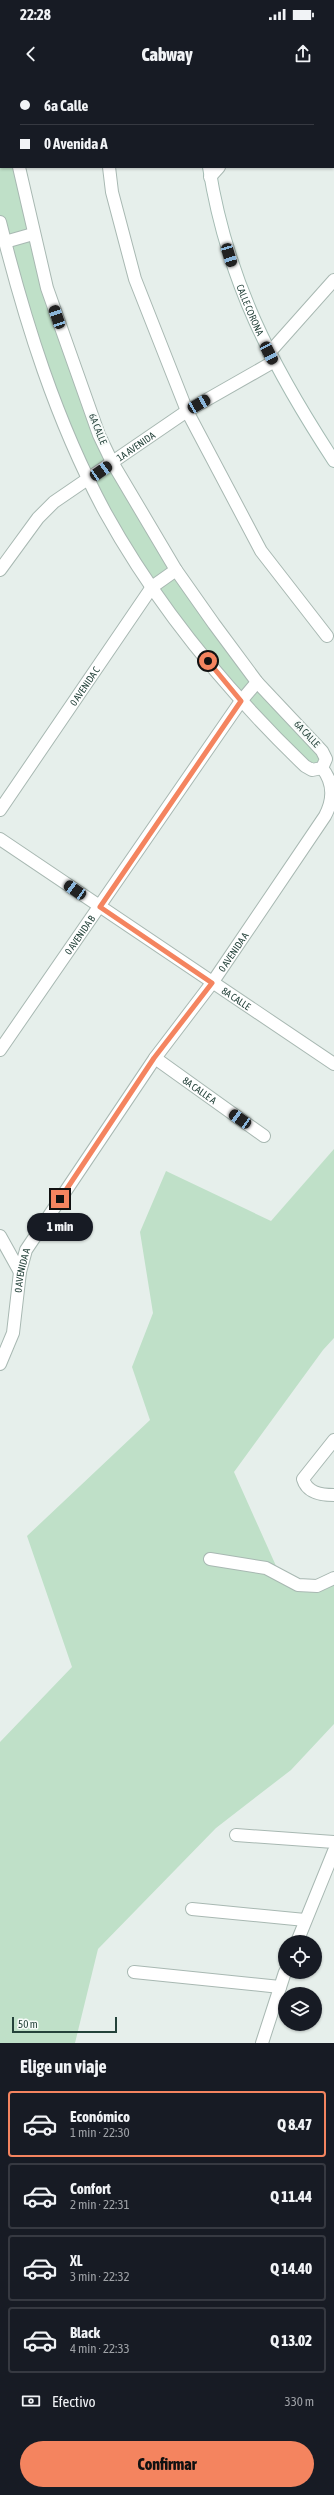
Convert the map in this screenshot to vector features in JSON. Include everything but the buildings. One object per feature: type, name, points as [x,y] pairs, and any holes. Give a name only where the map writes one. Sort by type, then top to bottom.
[{"type":"street","name":"6A CALLE","points":[[19,168],[33,234],[47,288],[74,367],[112,462],[176,570],[257,682],[322,751],[326,760],[322,768]]},
{"type":"street","points":[[109,168],[112,192],[136,279],[187,411],[261,551],[327,636]]},
{"type":"street","name":"CALLE CORONA","points":[[209,172],[225,242],[242,294],[271,357],[334,461]]},
{"type":"street","points":[[0,222],[44,373],[89,479],[105,512],[152,588],[188,636],[241,701],[305,766],[312,770],[322,768]]},
{"type":"street","points":[[5,242],[33,234]]},
{"type":"street","name":"1A AVENIDA","points":[[0,570],[43,512],[59,498],[187,411],[271,357],[334,280]]},
{"type":"street","name":"0 AVENIDA C","points":[[0,810],[152,588],[176,570]]},
{"type":"street","name":"0 AVENIDA B","points":[[0,1050],[241,701],[257,682]]},
{"type":"street","name":"0 AVENIDA A","points":[[0,1364],[14,1327],[20,1272],[26,1250],[154,1058],[212,983],[330,807],[333,791],[328,775],[322,768]]},
{"type":"street","name":"8A CALLE","points":[[0,838],[212,983],[334,1064]]},
{"type":"street","name":"8A CALLE A","points":[[154,1058],[264,1136]]},
{"type":"street","points":[[0,1236],[20,1272]]},
{"type":"street","points":[[334,1440],[303,1479],[304,1485],[310,1491],[334,1495]]},
{"type":"street","points":[[210,1559],[266,1568],[298,1585],[317,1586],[334,1578]]},
{"type":"street","points":[[236,1835],[334,1842]]},
{"type":"street","points":[[299,1935],[334,1852]]},
{"type":"street","points":[[192,1909],[305,1920]]},
{"type":"street","points":[[134,1972],[280,1987],[283,1979]]},
{"type":"street","points":[[262,2043],[278,1993]]},
{"type":"green space","points":[[0,168],[19,168],[32,231],[99,435],[214,624],[322,751],[319,770],[275,736],[152,587],[66,428],[0,222]]},
{"type":"green space","points":[[334,1149],[334,1338],[323,1350],[234,1472],[281,1577],[332,1583],[334,1580],[334,1724],[291,1770],[216,1828],[98,1949],[75,2043],[0,2043],[0,1742],[72,1667],[27,1536],[150,1420],[132,1367],[153,1313],[140,1232],[166,1171],[271,1221]]},
{"type":"route","points":[[60,1199],[154,1058],[212,983],[100,907],[241,701],[208,661]]}]
